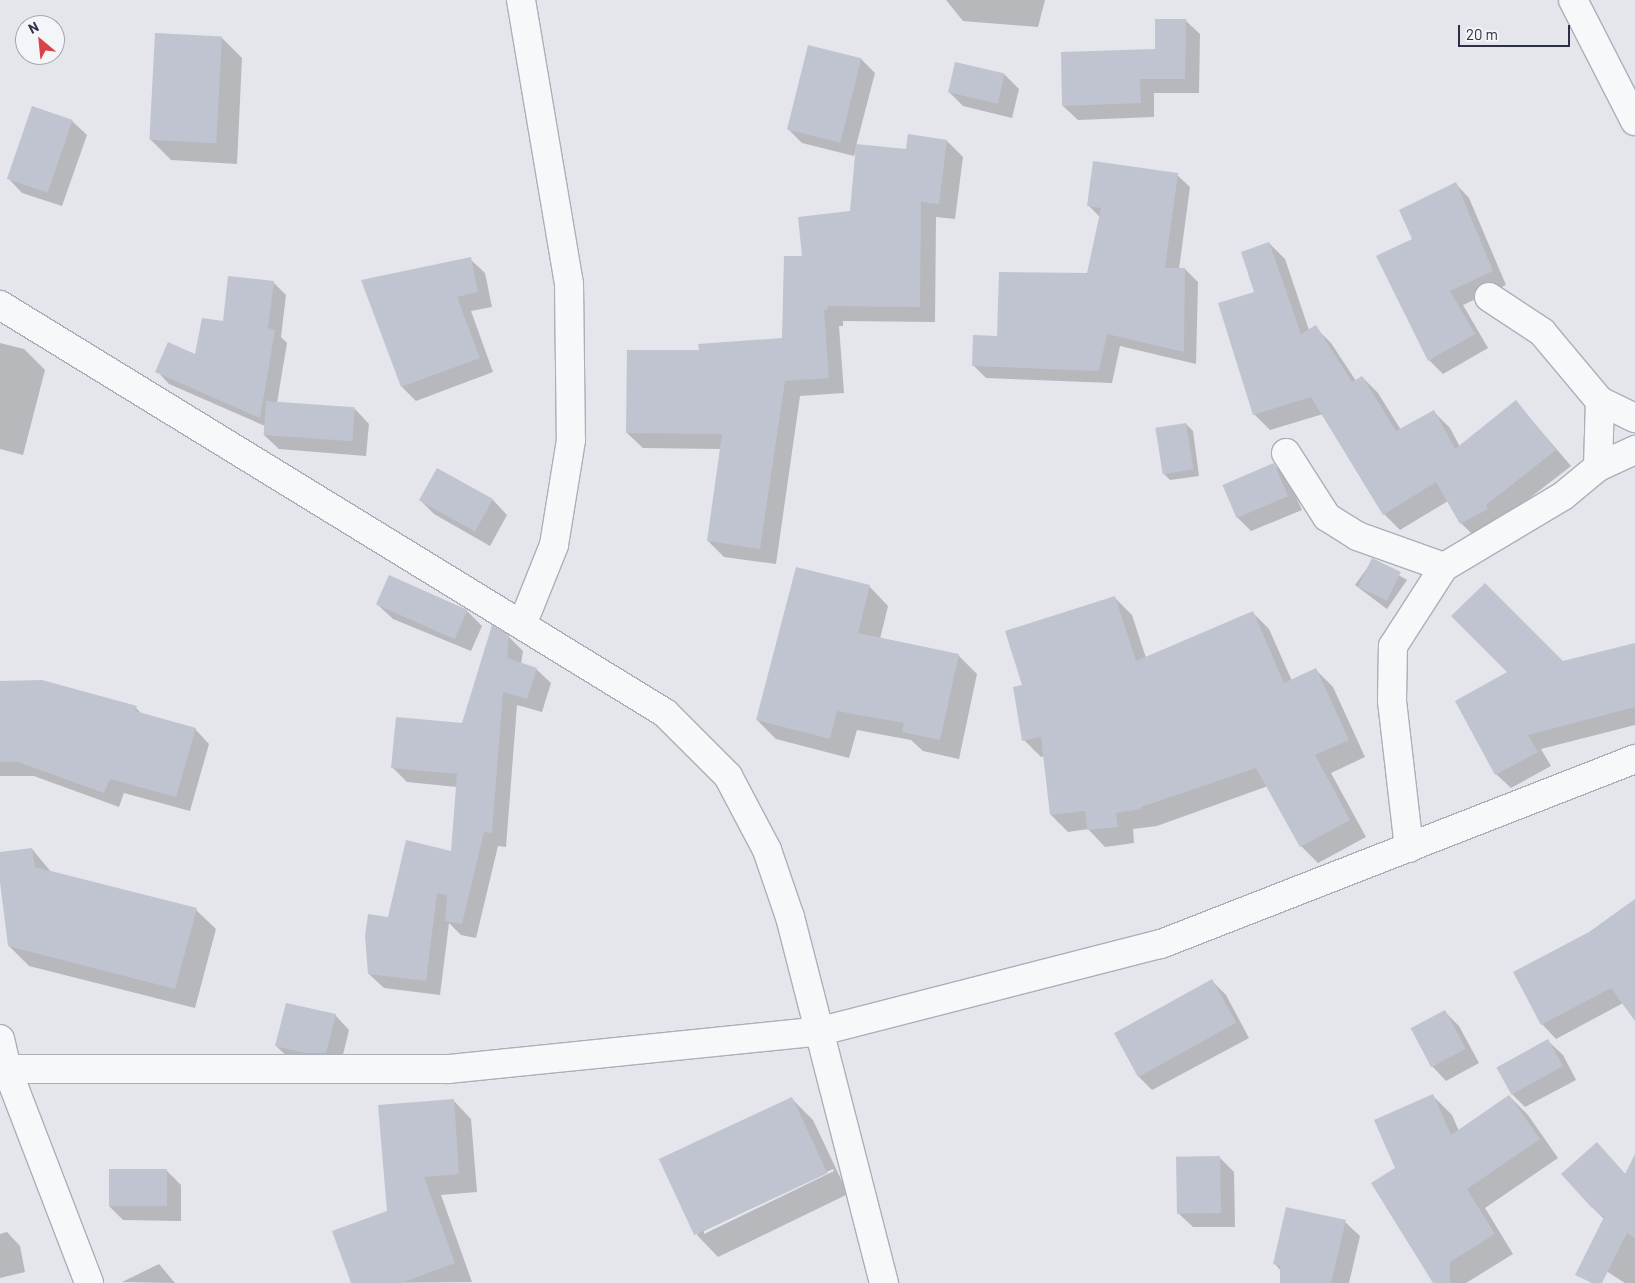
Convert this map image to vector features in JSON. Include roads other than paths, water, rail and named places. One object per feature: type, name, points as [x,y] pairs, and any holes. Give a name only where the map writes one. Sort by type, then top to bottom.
[{"type":"street","points":[[521,0],[569,284],[571,440],[554,544],[522,625]]},
{"type":"street","points":[[1574,0],[1635,121]]},
{"type":"street","points":[[1489,297],[1542,332],[1600,401],[1635,418]]},
{"type":"street","points":[[0,305],[665,713],[728,776],[767,850],[790,917],[821,1031],[884,1283]]},
{"type":"street","points":[[1598,467],[1600,401]]},
{"type":"street","points":[[1409,848],[1392,701],[1393,646],[1444,567],[1563,496],[1598,467],[1635,450]]},
{"type":"street","points":[[1286,453],[1327,517],[1357,536],[1444,567]]},
{"type":"street","points":[[3,1069],[449,1069],[821,1031],[1161,944],[1635,759]]},
{"type":"street","points":[[0,1039],[3,1069],[89,1283]]}]
